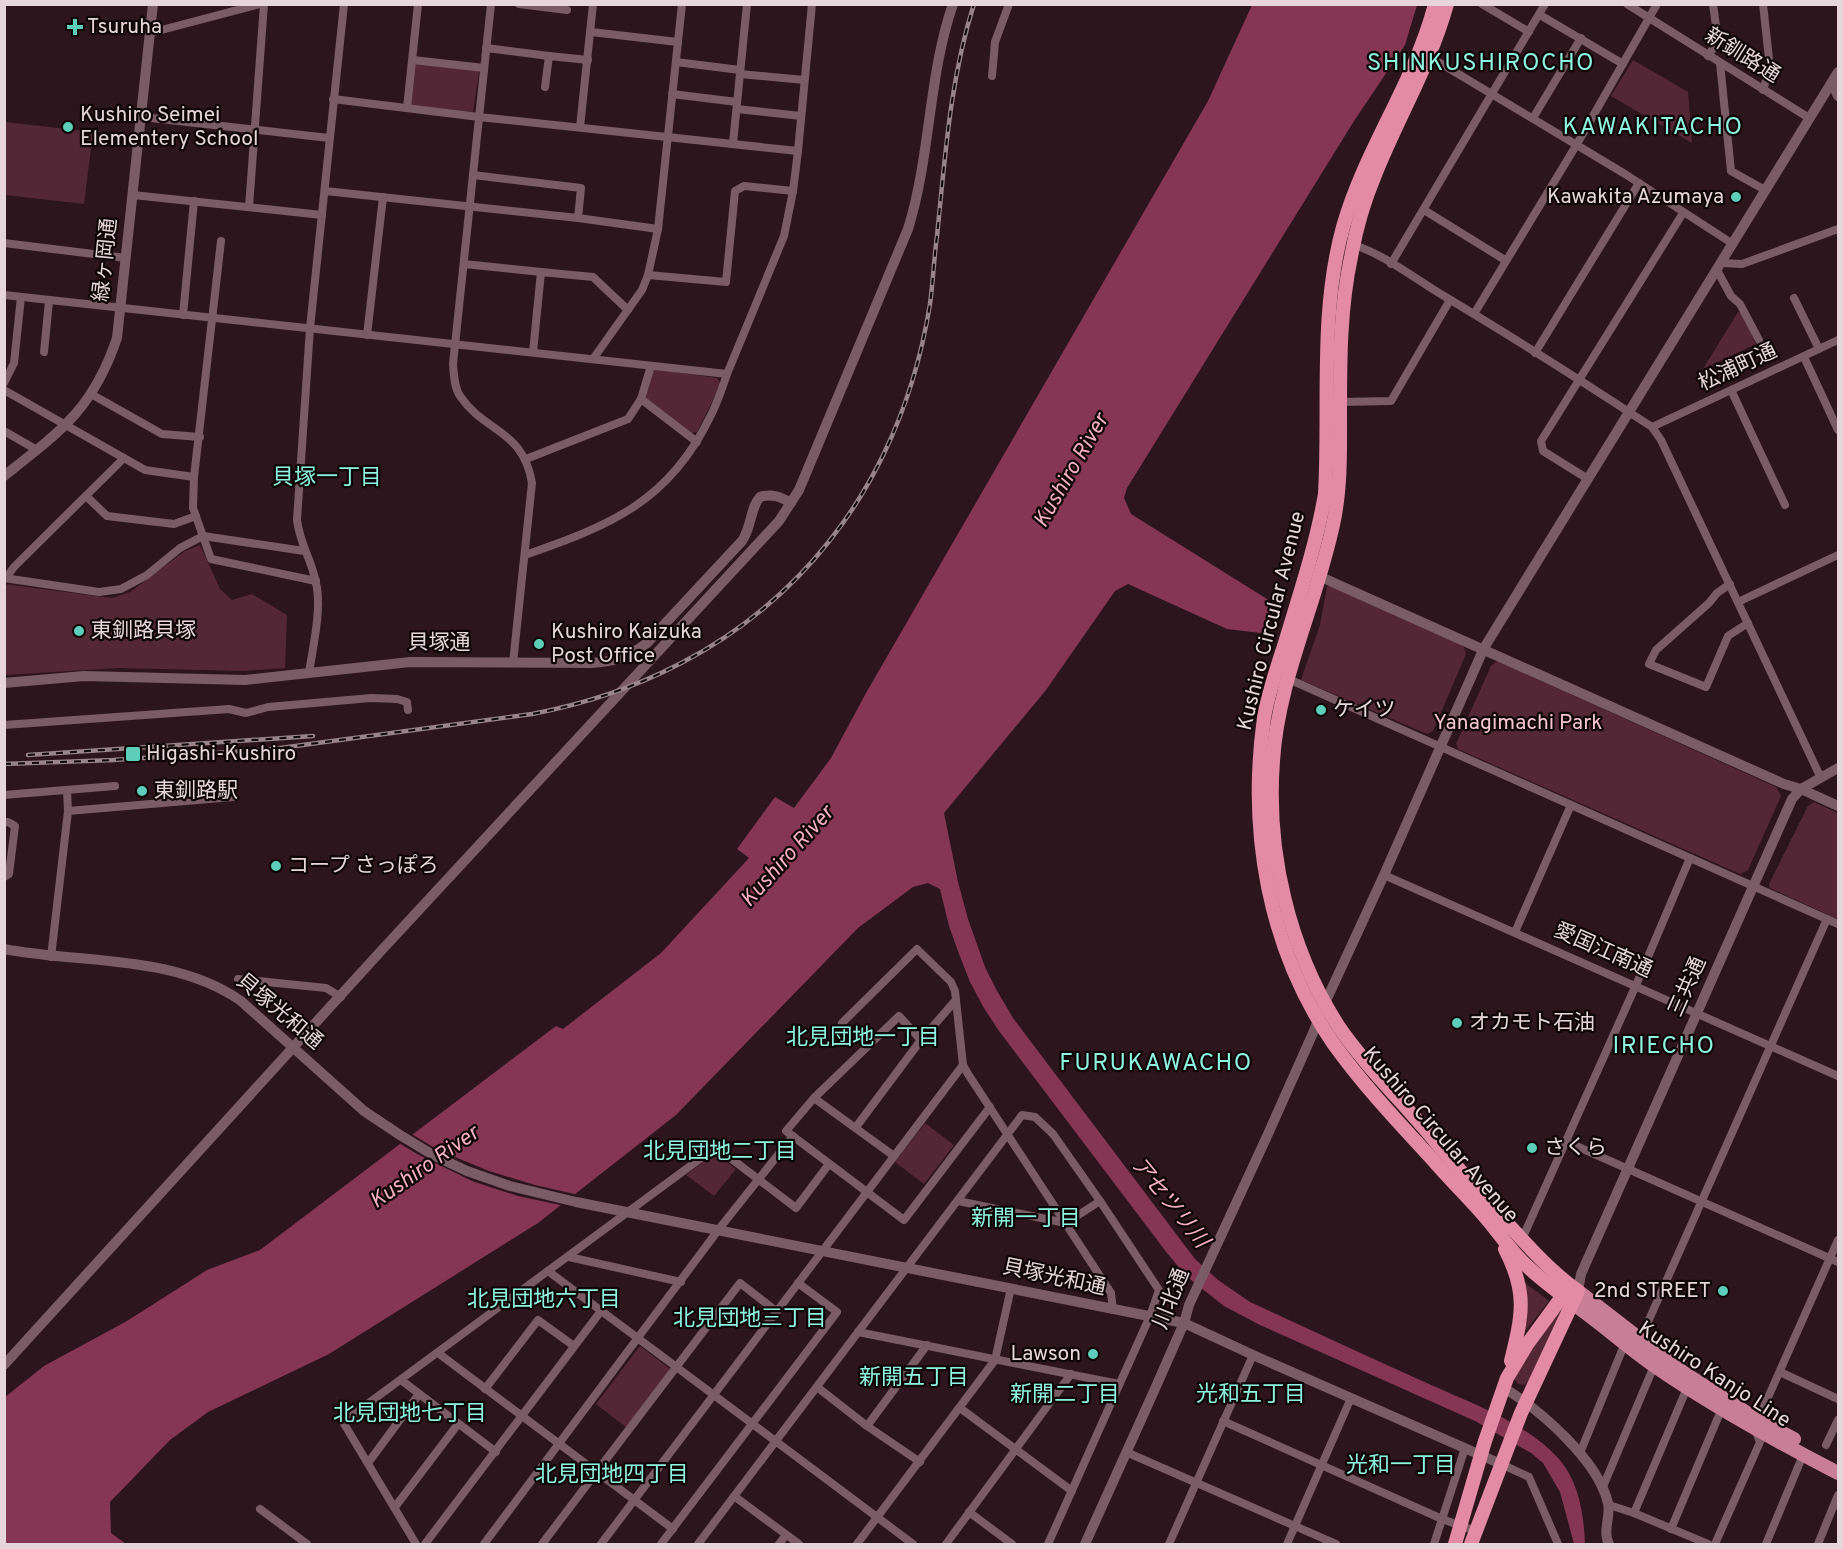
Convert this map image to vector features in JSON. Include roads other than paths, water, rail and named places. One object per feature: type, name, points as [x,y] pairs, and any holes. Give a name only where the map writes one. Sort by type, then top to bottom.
[{"type":"highway","name":"Kushiro Circular Avenue","points":[[1435,4],[1428,32],[1363,172],[1346,243],[1345,291],[1340,340],[1338,494],[1334,520],[1313,573],[1281,676],[1265,716],[1260,757],[1258,821],[1261,851],[1267,888],[1295,976],[1333,1042],[1379,1102],[1531,1270],[1571,1294]]},
{"type":"highway","name":"Kushiro Circular Avenue","points":[[1313,573],[1325,494],[1328,323],[1333,274],[1428,58],[1447,4]]},
{"type":"highway","name":"Kushiro Circular Avenue","points":[[1281,676],[1273,758],[1272,819],[1275,848],[1286,902],[1297,940],[1324,1003],[1367,1064],[1571,1294]]},
{"type":"highway","points":[[1455,1545],[1485,1441],[1506,1383],[1520,1328],[1521,1306],[1515,1273],[1495,1230]]},
{"type":"highway","points":[[1506,1383],[1528,1343],[1571,1294]]},
{"type":"highway","points":[[1471,1545],[1501,1464],[1571,1294]]},
{"type":"main road","name":"Kushiro Kanjo Line","points":[[1571,1294],[1803,1455],[1839,1473]]},
{"type":"main road","name":"Kushiro Kanjo Line","points":[[1571,1294],[1625,1343],[1687,1388],[1722,1408],[1839,1463]]},
{"type":"street","name":"緑ヶ岡通","points":[[4,476],[67,425],[91,394],[110,359],[117,338],[153,4]]},
{"type":"street","points":[[150,33],[262,4],[256,130],[249,207]]},
{"type":"street","points":[[309,673],[318,599],[316,581],[304,551],[297,520],[310,328],[344,4]]},
{"type":"street","points":[[407,108],[418,4]]},
{"type":"street","points":[[491,4],[453,364],[459,394],[474,411],[518,445],[526,459],[532,483],[513,663]]},
{"type":"street","points":[[519,4],[567,10]]},
{"type":"street","points":[[580,127],[594,4]]},
{"type":"street","points":[[593,359],[642,290],[648,275],[658,229],[682,4]]},
{"type":"street","points":[[733,143],[747,4]]},
{"type":"street","points":[[525,555],[591,531],[614,520],[651,496],[676,471],[697,442],[711,416],[784,236],[798,151],[812,4]]},
{"type":"street","points":[[4,1365],[779,521],[799,490],[908,229],[918,197],[938,62],[953,4]]},
{"type":"street","points":[[992,76],[995,42],[1009,4]]},
{"type":"street","points":[[1482,4],[1529,32]]},
{"type":"street","points":[[1391,264],[1545,4]]},
{"type":"street","name":"新釧路通","points":[[1627,4],[1809,118]]},
{"type":"street","points":[[1474,314],[1577,144],[1657,4]]},
{"type":"street","points":[[1708,56],[1718,41],[1713,4]]},
{"type":"street","points":[[1763,4],[1770,68],[1763,90]]},
{"type":"street","points":[[1540,15],[1623,64]]},
{"type":"street","points":[[591,32],[678,42]]},
{"type":"street","points":[[1533,118],[1581,38]]},
{"type":"street","points":[[486,48],[588,60]]},
{"type":"street","points":[[545,87],[549,56]]},
{"type":"street","points":[[1428,58],[1577,144],[1733,244]]},
{"type":"street","points":[[413,60],[484,68]]},
{"type":"street","points":[[676,62],[804,80]]},
{"type":"street","points":[[1720,63],[1731,171],[1764,190]]},
{"type":"street","name":"川北通","points":[[1085,1545],[1184,1323],[1189,1305],[1319,1020],[1324,1003],[1384,875],[1484,648],[1720,266],[1764,190],[1839,72]]},
{"type":"street","points":[[1832,83],[1839,96]]},
{"type":"street","points":[[672,94],[801,116]]},
{"type":"street","points":[[333,99],[798,151]]},
{"type":"street","points":[[142,117],[329,138]]},
{"type":"street","points":[[473,175],[580,188],[578,218]]},
{"type":"street","points":[[1535,353],[1639,183]]},
{"type":"street","points":[[648,275],[726,282],[735,191],[744,186],[793,191]]},
{"type":"street","points":[[325,191],[578,218],[658,229]]},
{"type":"street","points":[[133,195],[322,215]]},
{"type":"street","points":[[367,335],[383,197]]},
{"type":"street","points":[[183,315],[194,201]]},
{"type":"street","points":[[1424,210],[1506,260]]},
{"type":"street","points":[[1588,479],[1543,451],[1541,441],[1683,213]]},
{"type":"street","points":[[1759,340],[1740,303],[1731,296],[1720,266],[1742,264],[1839,229]]},
{"type":"street","points":[[221,241],[194,477],[193,508],[211,559],[316,581]]},
{"type":"street","points":[[4,243],[126,258]]},
{"type":"street","points":[[1346,243],[1391,264],[1652,427],[1661,440],[1820,776]]},
{"type":"street","points":[[464,264],[592,277],[628,310]]},
{"type":"street","points":[[533,352],[541,272]]},
{"type":"street","points":[[4,295],[727,374]]},
{"type":"street","points":[[4,383],[14,363],[21,297]]},
{"type":"street","points":[[1794,298],[1819,350]]},
{"type":"street","points":[[1340,402],[1391,401],[1450,300]]},
{"type":"street","points":[[44,352],[49,301]]},
{"type":"street","name":"松浦町通","points":[[1652,427],[1839,340]]},
{"type":"street","points":[[1804,357],[1839,430]]},
{"type":"street","points":[[526,459],[628,419],[641,399],[651,366]]},
{"type":"street","points":[[4,390],[145,470],[194,477]]},
{"type":"street","points":[[1731,390],[1785,505]]},
{"type":"street","points":[[91,394],[162,434],[200,437]]},
{"type":"street","points":[[641,399],[697,442]]},
{"type":"street","points":[[4,431],[37,450]]},
{"type":"street","points":[[5,578],[124,458]]},
{"type":"street","name":"貝塚通","points":[[4,683],[84,676],[245,680],[410,662],[604,663],[615,661],[635,652],[647,643],[742,541],[749,530],[753,508],[760,496],[768,494],[780,496],[791,503]]},
{"type":"street","points":[[86,496],[107,516],[174,525],[196,516]]},
{"type":"street","points":[[5,578],[99,592],[121,589],[147,575],[180,548],[203,536],[304,551]]},
{"type":"street","points":[[1738,602],[1839,555]]},
{"type":"street","points":[[1313,573],[1784,784],[1839,806]]},
{"type":"street","points":[[1730,584],[1717,593],[1709,603],[1656,650],[1649,664],[1706,687],[1728,636],[1748,623]]},
{"type":"street","points":[[1281,676],[1839,924]]},
{"type":"street","points":[[4,725],[229,710],[241,714],[267,707],[371,698],[397,699],[407,702],[408,710]]},
{"type":"street","name":"三共通","points":[[1571,1294],[1698,1014],[1792,799],[1801,789],[1820,776],[1839,768]]},
{"type":"street","points":[[4,795],[115,786]]},
{"type":"street","points":[[51,957],[68,811],[67,790]]},
{"type":"street","points":[[68,811],[233,797]]},
{"type":"street","points":[[1515,932],[1571,805]]},
{"type":"street","points":[[4,822],[15,826],[9,874],[4,877]]},
{"type":"street","points":[[1522,1239],[1636,985],[1690,858]]},
{"type":"street","name":"愛国江南通","points":[[1384,875],[1839,1076]]},
{"type":"street","points":[[1640,1340],[1827,919]]},
{"type":"street","name":"貝塚光和通","points":[[4,949],[51,957],[160,968],[210,983],[241,1001],[364,1111],[433,1155],[467,1171],[510,1186],[576,1202],[1184,1323],[1501,1464]]},
{"type":"street","points":[[842,1023],[917,949],[951,982],[955,991],[963,1065],[1111,1293],[1113,1310]]},
{"type":"street","points":[[238,979],[326,988],[341,997]]},
{"type":"street","points":[[856,1127],[921,1040],[955,1001]]},
{"type":"street","points":[[921,1040],[898,1016],[814,1098],[786,1131],[904,1220],[990,1107]]},
{"type":"street","points":[[601,1545],[963,1065]]},
{"type":"street","points":[[814,1098],[894,1156]]},
{"type":"street","points":[[698,1545],[1022,1115],[1035,1118],[1053,1134],[1159,1290],[1150,1316],[1048,1545]]},
{"type":"street","points":[[484,1545],[719,1229],[793,1136]]},
{"type":"street","points":[[1565,1141],[1834,1260]]},
{"type":"street","points":[[416,1545],[343,1422],[716,1147],[796,1208],[830,1164]]},
{"type":"street","points":[[958,1201],[1066,1223],[1100,1201]]},
{"type":"street","points":[[1715,1545],[1760,1442],[1757,1424],[1834,1260],[1839,1240]]},
{"type":"street","points":[[569,1257],[681,1282]]},
{"type":"street","points":[[548,1271],[913,1545]]},
{"type":"street","points":[[542,1545],[740,1283],[776,1311]]},
{"type":"street","points":[[661,1545],[837,1312],[798,1283]]},
{"type":"street","points":[[857,1545],[995,1360],[1011,1288]]},
{"type":"street","points":[[425,1545],[602,1311]]},
{"type":"street","points":[[485,1389],[538,1320],[574,1346]]},
{"type":"street","points":[[858,1332],[1119,1384]]},
{"type":"street","points":[[1580,1454],[1625,1343]]},
{"type":"street","points":[[867,1426],[927,1346]]},
{"type":"street","points":[[438,1353],[673,1529]]},
{"type":"street","points":[[1169,1545],[1253,1355]]},
{"type":"street","points":[[1602,1489],[1654,1366]]},
{"type":"street","points":[[1780,1372],[1839,1399]]},
{"type":"street","points":[[946,1545],[1071,1374]]},
{"type":"street","points":[[401,1380],[496,1452]]},
{"type":"street","points":[[1506,1383],[1524,1407],[1580,1454],[1602,1489],[1609,1505],[1606,1533],[1609,1545]]},
{"type":"street","points":[[817,1387],[867,1426],[920,1462]]},
{"type":"street","points":[[1634,1513],[1687,1388]]},
{"type":"street","points":[[368,1463],[419,1394]]},
{"type":"street","points":[[1287,1545],[1351,1398]]},
{"type":"street","points":[[960,1408],[1072,1491]]},
{"type":"street","points":[[1671,1529],[1722,1408]]},
{"type":"street","points":[[1826,1445],[1839,1420]]},
{"type":"street","points":[[1223,1421],[1442,1519],[1476,1531]]},
{"type":"street","points":[[394,1507],[458,1424]]},
{"type":"street","points":[[1434,1545],[1465,1448]]},
{"type":"street","points":[[1126,1452],[1336,1545]]},
{"type":"street","points":[[1766,1545],[1803,1455]]},
{"type":"street","points":[[1501,1464],[1529,1477],[1558,1545]]},
{"type":"street","points":[[1818,1545],[1839,1495]]},
{"type":"street","points":[[734,1496],[799,1545]]},
{"type":"street","points":[[1609,1505],[1671,1529],[1687,1540],[1708,1545]]},
{"type":"street","points":[[260,1509],[307,1545]]},
{"type":"street","points":[[969,1512],[1012,1545]]},
{"type":"street","points":[[779,1545],[786,1535]]},
{"type":"water","name":"Kushiro River","points":[[1252,5],[1417,5],[1405,45],[1354,121],[1127,488],[1124,498],[1131,514],[1267,599],[1271,608],[1261,633],[1227,629],[1128,584],[1115,591],[1046,690],[944,813],[958,882],[985,967],[1013,1018],[1195,1259],[1218,1280],[1250,1302],[1481,1407],[1531,1434],[1559,1459],[1576,1488],[1582,1510],[1585,1544],[1574,1544],[1560,1492],[1543,1463],[1531,1453],[1475,1421],[1260,1325],[1224,1306],[1186,1276],[999,1031],[970,982],[949,926],[940,889],[928,883],[913,887],[858,928],[676,1115],[538,1223],[329,1354],[208,1412],[170,1440],[110,1502],[111,1533],[126,1544],[5,1544],[5,1397],[44,1366],[127,1321],[207,1270],[260,1250],[556,1026],[563,1029],[661,953],[749,858],[737,849],[775,797],[794,808],[831,758],[866,693],[1208,101]]},
{"type":"railway","points":[[4,764],[113,760],[273,749],[532,714],[610,694],[681,663],[744,624],[799,575],[846,519],[884,454],[912,383],[930,304],[954,90],[974,4]]},
{"type":"railway","points":[[28,755],[313,736]]},
{"type":"place","name":"Tsuruha","points":[[75,27]]},
{"type":"place","name":"Kushiro Seimei Elementery School","points":[[68,127]]},
{"type":"place","name":"Kawakita Azumaya","points":[[1736,197]]},
{"type":"place","name":"東釧路貝塚","points":[[79,631]]},
{"type":"place","name":"Kushiro Kaizuka Post Office","points":[[539,644]]},
{"type":"place","name":"ケイツ","points":[[1321,710]]},
{"type":"place","name":"Higashi-Kushiro","points":[[133,754]]},
{"type":"place","name":"東釧路駅","points":[[142,791]]},
{"type":"place","name":"コープ さっぽろ","points":[[276,866]]},
{"type":"place","name":"オカモト石油","points":[[1457,1023]]},
{"type":"place","name":"さくら","points":[[1532,1148]]},
{"type":"place","name":"2nd STREET","points":[[1723,1291]]},
{"type":"place","name":"Lawson","points":[[1093,1354]]},
{"type":"district","name":"SHINKUSHIROCHO","points":[[1481,64]]},
{"type":"district","name":"KAWAKITACHO","points":[[1653,128]]},
{"type":"district","name":"貝塚一丁目","points":[[327,478]]},
{"type":"district","name":"北見団地一丁目","points":[[863,1038]]},
{"type":"district","name":"IRIECHO","points":[[1664,1047]]},
{"type":"district","name":"FURUKAWACHO","points":[[1156,1064]]},
{"type":"district","name":"北見団地二丁目","points":[[720,1152]]},
{"type":"district","name":"新開一丁目","points":[[1026,1219]]},
{"type":"district","name":"北見団地六丁目","points":[[544,1300]]},
{"type":"district","name":"北見団地三丁目","points":[[750,1319]]},
{"type":"district","name":"新開五丁目","points":[[914,1378]]},
{"type":"district","name":"新開二丁目","points":[[1065,1395]]},
{"type":"district","name":"光和五丁目","points":[[1251,1395]]},
{"type":"district","name":"北見団地七丁目","points":[[410,1414]]},
{"type":"district","name":"光和一丁目","points":[[1401,1466]]},
{"type":"district","name":"北見団地四丁目","points":[[612,1475]]},
{"type":"park label","name":"Yanagimachi Park","points":[[1518,723]]},
{"type":"water label","name":"アセツリ川","points":[[1169,1203]]}]
